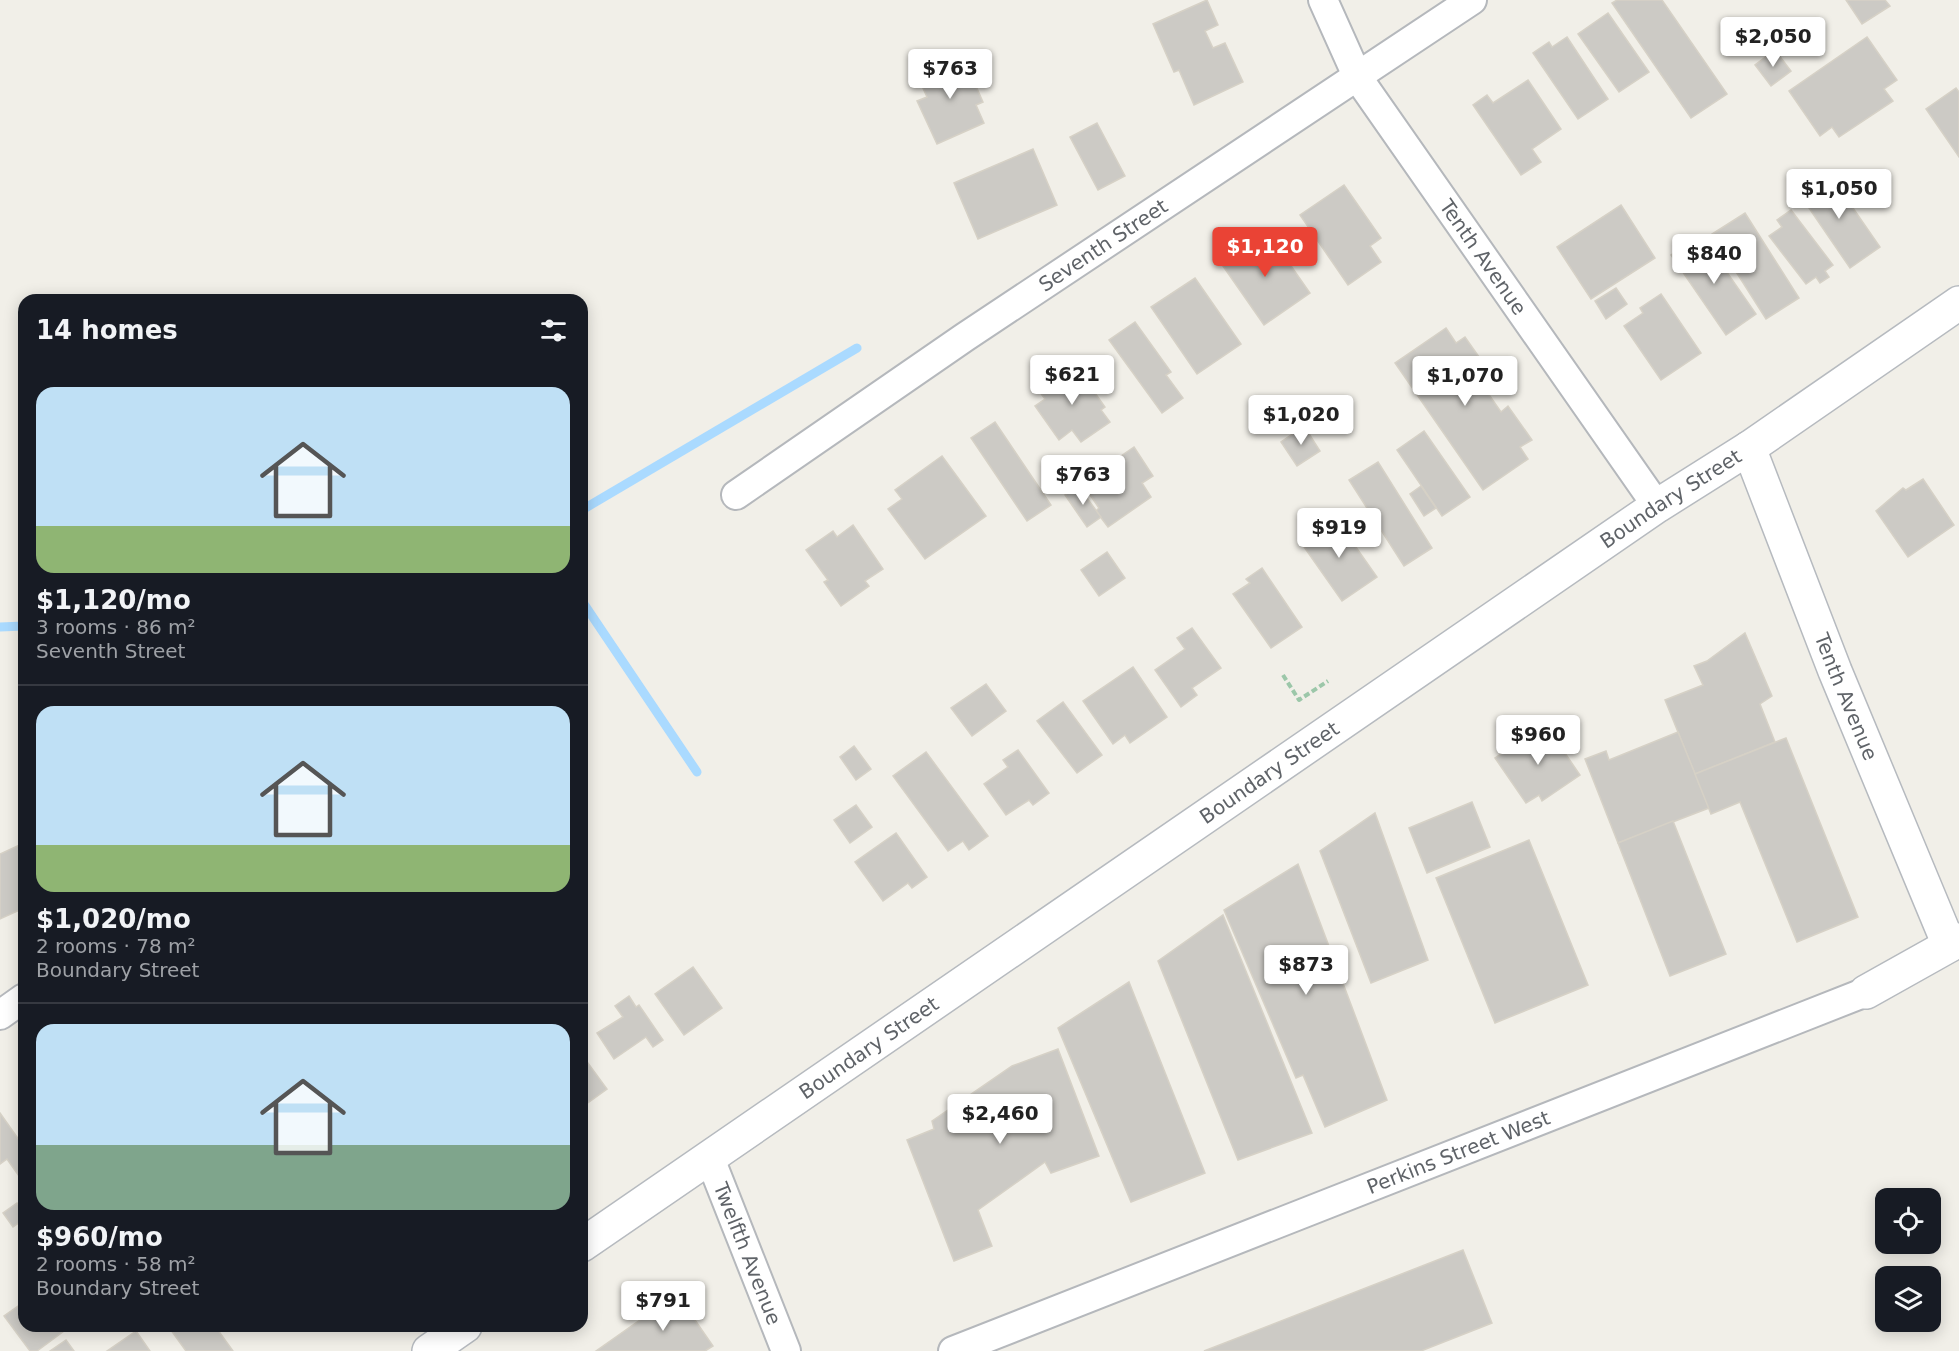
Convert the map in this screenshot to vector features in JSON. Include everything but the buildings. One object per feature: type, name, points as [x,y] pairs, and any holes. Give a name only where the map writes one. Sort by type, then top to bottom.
[{"type":"main road","name":"Boundary Street","points":[[588,1241],[1657,506],[1749,448],[1959,303]]},
{"type":"main road","name":"Tenth Avenue","points":[[1749,448],[1835,671],[1954,942]]},
{"type":"main road","name":"Perkins Street West","points":[[1866,992],[1954,942]]},
{"type":"main road","points":[[429,1351],[456,1332]]},
{"type":"street","name":"Tenth Avenue","points":[[1323,0],[1358,78],[1657,506]]},
{"type":"street","name":"Seventh Street","points":[[736,495],[965,337],[1358,78],[1472,0]]},
{"type":"street","name":"Perkins Street West","points":[[952,1351],[1866,992]]},
{"type":"street","points":[[0,1015],[18,1002]]},
{"type":"street","name":"Twelfth Avenue","points":[[709,1156],[786,1351]]},
{"type":"path","points":[[1283,675],[1299,700],[1328,681]]},
{"type":"waterway","points":[[588,506],[857,348]]},
{"type":"waterway","points":[[588,610],[697,772]]},
{"type":"waterway","points":[[0,627],[18,626]]}]
